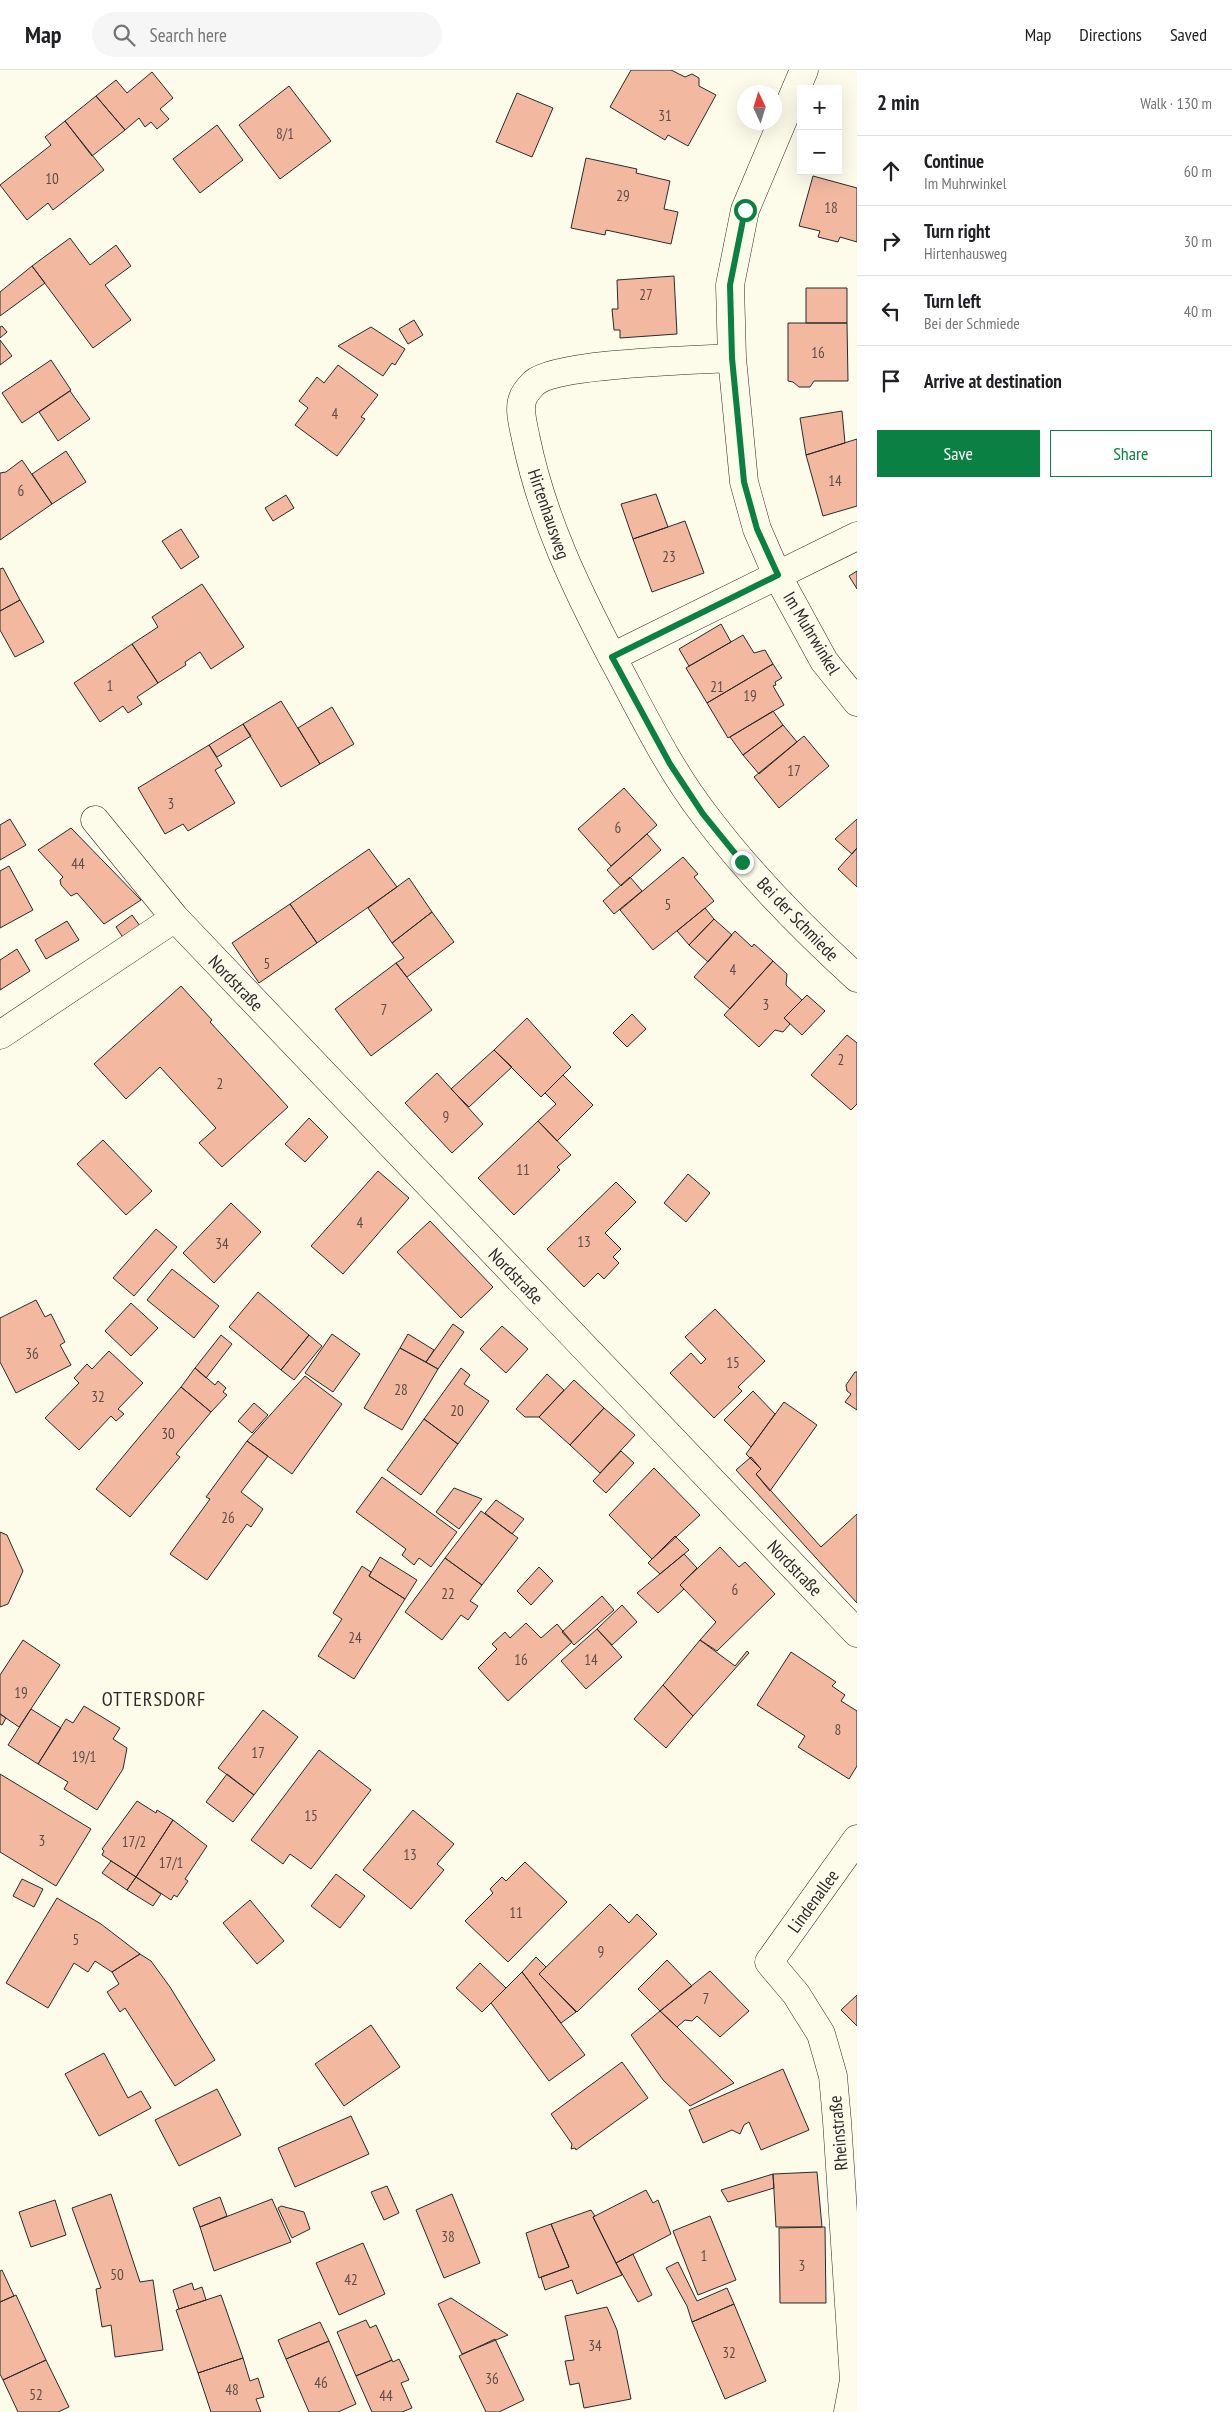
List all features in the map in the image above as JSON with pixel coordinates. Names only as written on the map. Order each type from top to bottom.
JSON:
[{"type":"street","name":"Im Muhrwinkel","points":[[804,70],[745,210],[730,285],[732,358],[744,482],[757,529],[778,575],[824,661],[857,702]]},
{"type":"street","name":"Hirtenhausweg","points":[[612,657],[579,592],[543,505],[524,428],[522,399],[535,382],[556,373],[586,368],[732,358]]},
{"type":"street","points":[[612,657],[857,536]]},
{"type":"street","name":"Bei der Schmiede","points":[[612,657],[670,764],[703,814],[742,862],[806,930],[857,978]]},
{"type":"street","name":"Nordstraße","points":[[95,820],[174,918],[857,1633]]},
{"type":"street","points":[[0,1035],[174,918]]},
{"type":"street","name":"Lindenallee","points":[[769,1962],[857,1839]]},
{"type":"street","name":"Rheinstraße","points":[[769,1962],[796,1994],[821,2034],[833,2076],[838,2121],[854,2380],[848,2412]]},
{"type":"building","points":[[631,70],[671,70],[685,77],[692,74],[699,78],[699,86],[716,95],[688,146],[668,135],[665,140],[610,107]]},
{"type":"building","points":[[152,72],[173,98],[160,109],[169,119],[157,129],[151,122],[145,127],[139,118],[125,130],[96,96],[116,80],[127,93]]},
{"type":"building","points":[[289,86],[331,141],[280,179],[239,125]]},
{"type":"building","points":[[517,93],[553,108],[532,157],[496,142]]},
{"type":"building","points":[[96,96],[125,130],[92,156],[65,121]]},
{"type":"building","points":[[65,121],[104,170],[53,210],[48,203],[27,220],[0,185],[51,145],[45,137]]},
{"type":"building","points":[[217,125],[243,160],[200,193],[173,159]]},
{"type":"building","points":[[586,158],[637,169],[636,173],[670,181],[664,209],[678,212],[671,244],[606,230],[605,235],[571,228]]},
{"type":"building","points":[[813,176],[857,188],[857,242],[840,237],[838,242],[818,237],[820,231],[799,226]]},
{"type":"building","points":[[70,238],[90,265],[116,245],[131,266],[105,285],[131,320],[93,348],[32,266]]},
{"type":"building","points":[[32,266],[45,283],[0,316],[0,292]]},
{"type":"building","points":[[674,276],[677,334],[620,338],[620,330],[614,330],[612,309],[618,309],[617,280]]},
{"type":"building","points":[[806,288],[847,288],[847,323],[806,323]]},
{"type":"building","points":[[414,320],[423,335],[408,344],[399,329]]},
{"type":"building","points":[[788,323],[847,323],[848,381],[814,381],[810,387],[799,387],[793,382],[788,381]]},
{"type":"building","points":[[2,326],[7,332],[0,338],[0,327]]},
{"type":"building","points":[[371,327],[405,349],[395,365],[392,363],[383,376],[338,346]]},
{"type":"building","points":[[0,340],[12,356],[0,365]]},
{"type":"building","points":[[51,360],[71,390],[22,423],[2,393]]},
{"type":"building","points":[[338,365],[378,395],[361,417],[365,419],[337,456],[295,425],[308,408],[299,401],[317,377],[324,383]]},
{"type":"building","points":[[70,391],[90,419],[58,441],[39,412]]},
{"type":"building","points":[[842,411],[845,443],[806,455],[800,418]]},
{"type":"building","points":[[857,439],[857,506],[823,516],[806,455]]},
{"type":"building","points":[[66,451],[86,482],[52,504],[32,474]]},
{"type":"building","points":[[22,460],[52,504],[0,540],[0,473],[6,472]]},
{"type":"building","points":[[656,494],[668,527],[633,539],[621,504]]},
{"type":"building","points":[[286,495],[294,508],[273,521],[265,508]]},
{"type":"building","points":[[685,521],[704,573],[652,592],[633,539]]},
{"type":"building","points":[[181,529],[199,557],[181,569],[162,541]]},
{"type":"building","points":[[3,568],[20,600],[0,611],[0,569]]},
{"type":"building","points":[[857,571],[857,589],[849,576]]},
{"type":"building","points":[[202,584],[244,647],[211,669],[200,652],[185,662],[186,665],[158,683],[132,644],[158,627],[152,617]]},
{"type":"building","points":[[20,600],[44,642],[15,657],[0,630],[0,611]]},
{"type":"building","points":[[721,624],[731,642],[689,666],[679,649]]},
{"type":"building","points":[[743,635],[754,653],[765,650],[773,664],[707,703],[686,668]]},
{"type":"building","points":[[132,644],[158,683],[137,697],[142,704],[128,713],[123,706],[100,722],[74,683]]},
{"type":"building","points":[[773,664],[782,678],[775,682],[776,685],[773,686],[784,705],[728,738],[707,703]]},
{"type":"building","points":[[281,701],[320,764],[281,787],[243,724]]},
{"type":"building","points":[[332,707],[354,744],[320,764],[298,728]]},
{"type":"building","points":[[773,711],[783,725],[743,755],[730,737]]},
{"type":"building","points":[[243,724],[251,736],[217,757],[209,745]]},
{"type":"building","points":[[783,725],[797,742],[759,774],[743,755]]},
{"type":"building","points":[[804,736],[829,766],[779,808],[754,777]]},
{"type":"building","points":[[209,745],[222,766],[215,770],[235,803],[188,831],[183,824],[165,834],[138,788]]},
{"type":"building","points":[[624,788],[657,825],[611,866],[578,829]]},
{"type":"building","points":[[10,819],[26,845],[0,860],[0,825]]},
{"type":"building","points":[[857,819],[857,848],[852,854],[835,839]]},
{"type":"building","points":[[71,828],[141,900],[104,924],[77,893],[71,896],[61,885],[60,880],[63,877],[38,850]]},
{"type":"building","points":[[647,834],[661,850],[621,886],[607,870]]},
{"type":"building","points":[[857,848],[857,887],[838,869]]},
{"type":"building","points":[[369,849],[397,887],[317,943],[290,904]]},
{"type":"building","points":[[683,857],[698,874],[694,877],[714,901],[653,950],[620,910]]},
{"type":"building","points":[[9,866],[33,910],[0,928],[0,871]]},
{"type":"building","points":[[630,877],[642,891],[614,914],[603,901]]},
{"type":"building","points":[[409,878],[432,912],[392,943],[368,908]]},
{"type":"building","points":[[290,904],[317,943],[259,983],[232,943]]},
{"type":"building","points":[[705,908],[714,919],[689,945],[677,931]]},
{"type":"building","points":[[432,912],[454,942],[407,977],[396,963],[404,958],[392,943]]},
{"type":"building","points":[[132,915],[143,930],[126,942],[116,927]]},
{"type":"building","points":[[714,919],[732,935],[708,962],[689,945]]},
{"type":"building","points":[[67,921],[79,940],[46,959],[35,940]]},
{"type":"building","points":[[735,931],[752,947],[754,944],[773,961],[730,1009],[694,977]]},
{"type":"building","points":[[17,949],[30,971],[0,990],[0,960]]},
{"type":"building","points":[[773,961],[787,974],[786,985],[802,1000],[784,1018],[790,1024],[783,1032],[775,1030],[759,1047],[724,1015]]},
{"type":"building","points":[[396,963],[432,1010],[371,1056],[335,1009]]},
{"type":"building","points":[[181,986],[212,1020],[210,1022],[288,1107],[222,1167],[199,1143],[216,1128],[160,1067],[126,1099],[94,1064]]},
{"type":"building","points":[[807,995],[825,1011],[802,1035],[784,1018]]},
{"type":"building","points":[[632,1014],[646,1029],[627,1047],[613,1033]]},
{"type":"building","points":[[527,1018],[571,1067],[541,1097],[494,1050]]},
{"type":"building","points":[[847,1035],[857,1043],[857,1104],[851,1110],[811,1075]]},
{"type":"building","points":[[494,1050],[512,1067],[469,1107],[451,1089]]},
{"type":"building","points":[[437,1073],[483,1124],[452,1153],[405,1103]]},
{"type":"building","points":[[563,1075],[593,1105],[557,1141],[538,1121],[556,1104],[545,1093]]},
{"type":"building","points":[[309,1118],[328,1137],[305,1162],[285,1144]]},
{"type":"building","points":[[538,1121],[571,1155],[557,1167],[560,1170],[514,1215],[478,1178]]},
{"type":"building","points":[[103,1140],[152,1191],[126,1215],[77,1164]]},
{"type":"building","points":[[378,1171],[409,1198],[343,1274],[311,1246]]},
{"type":"building","points":[[688,1174],[710,1193],[686,1222],[664,1203]]},
{"type":"building","points":[[616,1182],[636,1202],[605,1233],[621,1249],[613,1257],[619,1263],[604,1279],[598,1273],[584,1287],[547,1249]]},
{"type":"building","points":[[231,1203],[261,1232],[214,1283],[183,1253]]},
{"type":"building","points":[[430,1221],[493,1287],[461,1318],[397,1252]]},
{"type":"building","points":[[156,1229],[177,1247],[134,1296],[113,1278]]},
{"type":"building","points":[[172,1269],[219,1306],[194,1338],[147,1300]]},
{"type":"building","points":[[258,1292],[309,1335],[281,1370],[229,1327]]},
{"type":"building","points":[[36,1300],[45,1317],[51,1314],[65,1342],[60,1345],[71,1365],[16,1393],[0,1362],[0,1318]]},
{"type":"building","points":[[131,1303],[158,1328],[131,1356],[105,1331]]},
{"type":"building","points":[[715,1309],[765,1361],[738,1387],[742,1391],[714,1418],[670,1373],[691,1353],[701,1364],[706,1359],[685,1337]]},
{"type":"building","points":[[453,1324],[464,1332],[438,1369],[426,1362]]},
{"type":"building","points":[[502,1326],[528,1349],[506,1373],[480,1349]]},
{"type":"building","points":[[332,1334],[360,1354],[333,1392],[305,1373]]},
{"type":"building","points":[[408,1334],[434,1350],[426,1362],[400,1348]]},
{"type":"building","points":[[221,1335],[232,1344],[206,1378],[195,1368]]},
{"type":"building","points":[[309,1335],[322,1346],[294,1380],[281,1370]]},
{"type":"building","points":[[400,1348],[438,1369],[402,1430],[364,1408]]},
{"type":"building","points":[[109,1351],[143,1383],[118,1409],[124,1414],[116,1421],[111,1416],[79,1450],[45,1418],[79,1383],[74,1378],[87,1364],[92,1369]]},
{"type":"building","points":[[195,1368],[215,1385],[218,1381],[226,1388],[223,1392],[227,1395],[211,1412],[181,1387]]},
{"type":"building","points":[[461,1368],[470,1375],[464,1384],[489,1401],[458,1444],[424,1419]]},
{"type":"building","points":[[855,1372],[857,1372],[857,1410],[845,1402],[851,1394],[847,1391],[846,1385]]},
{"type":"building","points":[[547,1374],[564,1390],[539,1417],[525,1417],[516,1409]]},
{"type":"building","points":[[305,1376],[342,1404],[292,1474],[247,1441]]},
{"type":"building","points":[[574,1380],[604,1408],[570,1445],[539,1417]]},
{"type":"building","points":[[181,1387],[211,1412],[176,1454],[180,1457],[130,1517],[96,1489]]},
{"type":"building","points":[[753,1391],[775,1414],[751,1447],[724,1420]]},
{"type":"building","points":[[784,1402],[817,1425],[770,1491],[756,1474],[761,1469],[746,1454]]},
{"type":"building","points":[[254,1403],[268,1415],[252,1433],[238,1421]]},
{"type":"building","points":[[604,1408],[635,1435],[600,1473],[570,1445]]},
{"type":"building","points":[[424,1419],[458,1444],[421,1495],[387,1470]]},
{"type":"building","points":[[247,1441],[268,1456],[241,1492],[263,1509],[251,1527],[247,1524],[207,1580],[170,1554],[210,1499],[206,1497]]},
{"type":"building","points":[[621,1451],[634,1463],[606,1493],[593,1481]]},
{"type":"building","points":[[751,1457],[761,1469],[756,1474],[821,1547],[857,1514],[857,1603],[736,1470]]},
{"type":"building","points":[[654,1468],[700,1515],[652,1559],[609,1515]]},
{"type":"building","points":[[382,1477],[457,1532],[431,1567],[419,1558],[414,1565],[402,1555],[406,1549],[356,1512]]},
{"type":"building","points":[[454,1488],[482,1499],[459,1529],[436,1512]]},
{"type":"building","points":[[496,1500],[524,1519],[512,1534],[485,1513]]},
{"type":"building","points":[[481,1511],[518,1538],[482,1585],[445,1558]]},
{"type":"building","points":[[0,1532],[7,1535],[23,1571],[8,1604],[0,1607]]},
{"type":"building","points":[[675,1536],[689,1550],[660,1574],[648,1563]]},
{"type":"building","points":[[720,1547],[739,1567],[745,1562],[775,1594],[717,1651],[700,1640],[716,1622],[680,1585]]},
{"type":"building","points":[[684,1554],[697,1568],[680,1585],[684,1589],[658,1613],[637,1593]]},
{"type":"building","points":[[380,1557],[417,1580],[405,1599],[369,1576]]},
{"type":"building","points":[[445,1558],[482,1585],[470,1601],[478,1606],[468,1620],[461,1615],[442,1640],[405,1612]]},
{"type":"building","points":[[362,1566],[371,1572],[369,1576],[405,1599],[354,1679],[318,1656],[342,1619],[333,1613]]},
{"type":"building","points":[[539,1567],[553,1581],[531,1605],[517,1591]]},
{"type":"building","points":[[602,1596],[614,1610],[574,1645],[562,1632]]},
{"type":"building","points":[[622,1605],[637,1622],[612,1645],[597,1629]]},
{"type":"building","points":[[526,1623],[541,1638],[557,1624],[572,1642],[508,1701],[478,1668],[497,1649],[492,1644],[505,1632],[510,1638]]},
{"type":"building","points":[[597,1629],[622,1657],[586,1689],[561,1661]]},
{"type":"building","points":[[23,1640],[60,1665],[19,1727],[0,1714],[0,1675]]},
{"type":"building","points":[[700,1640],[735,1666],[747,1651],[749,1653],[693,1716],[663,1685]]},
{"type":"building","points":[[791,1652],[836,1682],[832,1686],[845,1695],[841,1701],[857,1711],[857,1766],[849,1779],[798,1747],[805,1736],[757,1705]]},
{"type":"building","points":[[663,1685],[693,1716],[666,1748],[634,1719]]},
{"type":"building","points":[[84,1706],[120,1728],[113,1739],[127,1748],[123,1769],[97,1810],[64,1789],[68,1782],[38,1764],[66,1719],[73,1723]]},
{"type":"building","points":[[31,1709],[61,1728],[38,1764],[8,1745]]},
{"type":"building","points":[[263,1710],[298,1737],[254,1795],[218,1768]]},
{"type":"building","points":[[0,1714],[6,1718],[2,1725],[0,1724]]},
{"type":"building","points":[[319,1750],[371,1790],[311,1869],[290,1854],[283,1864],[251,1840]]},
{"type":"building","points":[[0,1774],[91,1829],[56,1886],[0,1852]]},
{"type":"building","points":[[227,1774],[254,1795],[233,1822],[206,1802]]},
{"type":"building","points":[[137,1801],[156,1813],[157,1810],[173,1820],[136,1877],[102,1855],[104,1851],[102,1849]]},
{"type":"building","points":[[413,1810],[454,1844],[437,1864],[444,1870],[411,1909],[363,1870]]},
{"type":"building","points":[[173,1820],[207,1846],[185,1879],[188,1881],[177,1897],[174,1895],[171,1900],[136,1877]]},
{"type":"building","points":[[111,1861],[136,1877],[127,1890],[102,1873]]},
{"type":"building","points":[[525,1862],[567,1902],[508,1962],[465,1921],[493,1893],[490,1889],[502,1877],[506,1881]]},
{"type":"building","points":[[336,1874],[365,1896],[340,1928],[311,1906]]},
{"type":"building","points":[[136,1877],[161,1894],[153,1906],[127,1890]]},
{"type":"building","points":[[22,1879],[43,1889],[34,1907],[13,1896]]},
{"type":"building","points":[[57,1898],[101,1924],[140,1954],[112,1972],[95,1961],[88,1972],[74,1963],[48,2008],[6,1983]]},
{"type":"building","points":[[250,1900],[284,1941],[257,1964],[223,1923]]},
{"type":"building","points":[[610,1904],[629,1923],[637,1914],[657,1934],[577,2012],[539,1974]]},
{"type":"building","points":[[140,1954],[151,1961],[170,1987],[215,2060],[175,2086],[125,2008],[120,2012],[107,1992],[119,1984],[112,1972]]},
{"type":"building","points":[[536,1957],[546,1967],[539,1974],[576,2012],[561,2023],[522,1972]]},
{"type":"building","points":[[667,1960],[692,1986],[660,2011],[638,1989]]},
{"type":"building","points":[[480,1963],[506,1988],[482,2012],[456,1988]]},
{"type":"building","points":[[710,1971],[749,2011],[720,2037],[697,2016],[692,2021],[685,2020],[677,2027],[660,2011]]},
{"type":"building","points":[[522,1972],[585,2055],[549,2081],[491,2003]]},
{"type":"building","points":[[857,1995],[857,2026],[841,2010]]},
{"type":"building","points":[[660,2011],[734,2083],[690,2106],[663,2080],[631,2035]]},
{"type":"building","points":[[371,2025],[400,2067],[344,2106],[315,2064]]},
{"type":"building","points":[[104,2053],[128,2098],[141,2091],[151,2108],[99,2136],[65,2074]]},
{"type":"building","points":[[622,2062],[648,2098],[576,2150],[575,2148],[571,2149],[572,2144],[551,2114]]},
{"type":"building","points":[[783,2069],[809,2130],[761,2150],[749,2122],[744,2125],[740,2134],[732,2130],[703,2143],[689,2110]]},
{"type":"building","points":[[217,2089],[241,2135],[179,2166],[155,2120]]},
{"type":"building","points":[[351,2116],[369,2154],[295,2187],[278,2148]]},
{"type":"building","points":[[817,2172],[822,2227],[776,2227],[773,2174]]},
{"type":"building","points":[[773,2174],[774,2188],[728,2202],[721,2190]]},
{"type":"building","points":[[387,2186],[399,2213],[384,2220],[371,2192]]},
{"type":"building","points":[[646,2190],[653,2203],[658,2200],[671,2234],[616,2263],[593,2217]]},
{"type":"building","points":[[111,2194],[140,2282],[153,2280],[163,2350],[115,2357],[111,2325],[102,2327],[96,2289],[101,2288],[72,2208]]},
{"type":"building","points":[[452,2194],[480,2263],[444,2278],[416,2210]]},
{"type":"building","points":[[220,2197],[227,2216],[200,2227],[193,2208]]},
{"type":"building","points":[[272,2199],[291,2242],[214,2271],[200,2227]]},
{"type":"building","points":[[55,2200],[66,2235],[31,2247],[19,2212]]},
{"type":"building","points":[[281,2206],[304,2212],[310,2229],[292,2238],[278,2208]]},
{"type":"building","points":[[591,2210],[622,2275],[577,2294],[572,2280],[545,2290],[541,2277],[569,2267],[551,2224]]},
{"type":"building","points":[[710,2216],[736,2280],[698,2295],[673,2231]]},
{"type":"building","points":[[551,2224],[569,2267],[539,2278],[526,2233]]},
{"type":"building","points":[[825,2227],[826,2303],[780,2303],[779,2228]]},
{"type":"building","points":[[363,2243],[385,2294],[339,2315],[316,2263]]},
{"type":"building","points":[[633,2254],[652,2295],[638,2302],[616,2263]]},
{"type":"building","points":[[678,2262],[697,2301],[727,2288],[734,2304],[692,2322],[687,2306],[666,2268]]},
{"type":"building","points":[[2,2270],[14,2296],[0,2302],[0,2271]]},
{"type":"building","points":[[192,2283],[194,2290],[202,2287],[206,2300],[179,2309],[173,2290]]},
{"type":"building","points":[[16,2295],[46,2360],[3,2380],[0,2374],[0,2302]]},
{"type":"building","points":[[221,2295],[243,2358],[198,2373],[176,2310]]},
{"type":"building","points":[[451,2298],[508,2335],[462,2354],[438,2304]]},
{"type":"building","points":[[734,2304],[766,2381],[725,2399],[692,2322]]},
{"type":"building","points":[[607,2307],[617,2330],[631,2399],[584,2408],[579,2383],[570,2385],[565,2361],[574,2360],[565,2316]]},
{"type":"building","points":[[366,2320],[370,2328],[376,2325],[392,2360],[356,2376],[337,2332]]},
{"type":"building","points":[[320,2322],[329,2341],[286,2359],[278,2340]]},
{"type":"building","points":[[495,2339],[524,2400],[499,2412],[486,2412],[459,2356]]},
{"type":"building","points":[[329,2341],[356,2404],[338,2412],[309,2412],[286,2359]]},
{"type":"building","points":[[243,2358],[250,2381],[258,2378],[264,2397],[256,2399],[261,2412],[211,2412],[198,2373]]},
{"type":"building","points":[[399,2359],[409,2380],[401,2383],[412,2408],[402,2412],[372,2412],[356,2376],[392,2360],[393,2362]]},
{"type":"building","points":[[46,2360],[69,2407],[58,2412],[18,2412],[3,2380]]},
{"type":"district","name":"OTTERSDORF","points":[[154,1699]]},
{"type":"route","points":[[742,862],[703,814],[670,764],[612,657],[778,575],[757,529],[744,482],[732,358],[730,285],[745,210]]}]
